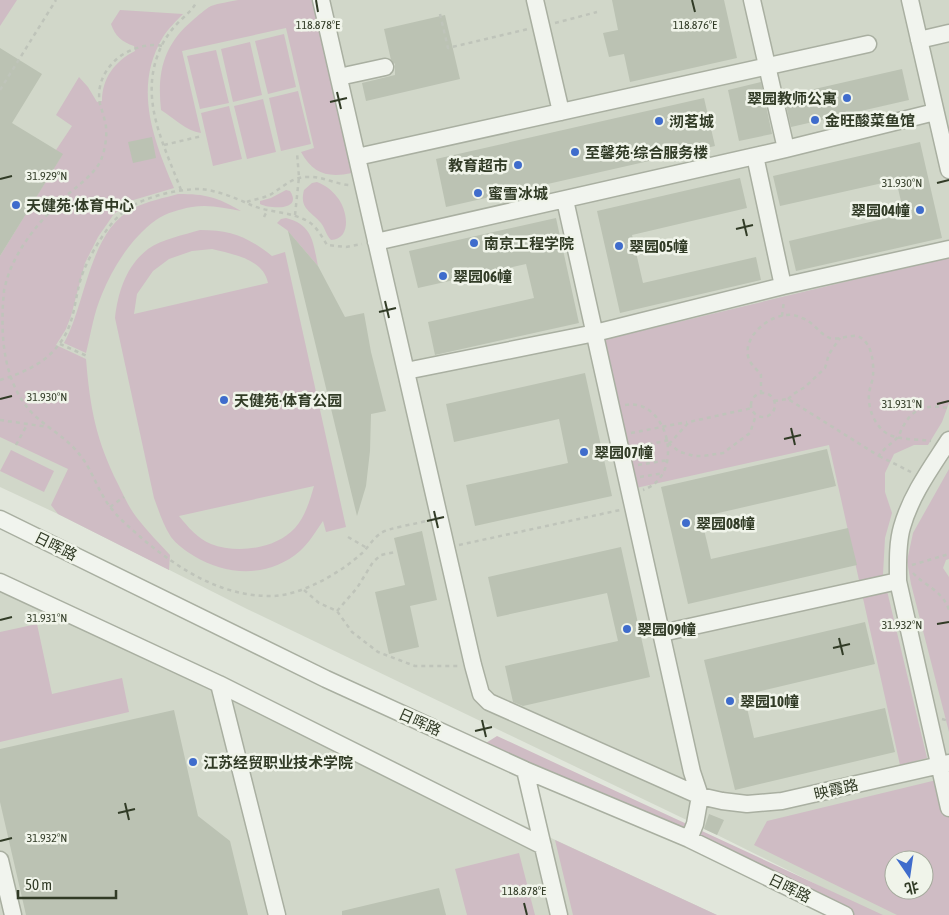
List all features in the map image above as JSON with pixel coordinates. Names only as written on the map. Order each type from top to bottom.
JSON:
[{"type":"street","name":"映霞路","points":[[321,0],[481,694],[489,702],[700,796],[722,801],[747,804],[782,801],[944,764]]},
{"type":"street","points":[[535,0],[561,112]]},
{"type":"street","points":[[752,0],[786,149]]},
{"type":"street","points":[[910,0],[949,170]]},
{"type":"street","points":[[919,40],[949,33]]},
{"type":"street","points":[[357,157],[868,44]]},
{"type":"street","points":[[339,78],[385,67]]},
{"type":"street","points":[[376,242],[786,149],[936,112]]},
{"type":"street","points":[[755,156],[783,286]]},
{"type":"street","points":[[565,200],[692,772],[700,796],[695,824],[689,840]]},
{"type":"street","points":[[406,371],[595,333],[783,286],[949,249]]},
{"type":"street","points":[[948,441],[911,501],[901,529],[902,564],[898,581],[944,764],[949,808]]},
{"type":"street","name":"日晖路","points":[[0,518],[326,679],[525,770],[689,840],[845,915]]},
{"type":"street","points":[[662,633],[898,581]]},
{"type":"street","points":[[0,582],[219,684],[543,846]]},
{"type":"street","points":[[219,684],[277,915]]},
{"type":"street","points":[[525,770],[559,915]]},
{"type":"street","points":[[0,860],[13,915]]},
{"type":"path","points":[[0,90],[56,0]]},
{"type":"path","points":[[181,191],[155,119],[151,90],[156,61],[162,46],[169,34],[182,18],[192,10],[196,3]]},
{"type":"path","points":[[440,14],[448,48],[598,12]]},
{"type":"path","points":[[162,46],[144,46],[128,51],[116,59],[107,69],[101,80],[99,92],[106,127],[100,160],[92,173],[44,218],[19,252],[9,271],[0,313],[2,347],[10,377],[18,394],[26,406],[73,446],[110,507],[124,524],[188,573],[228,590],[274,596],[303,589],[336,572],[360,555],[381,532],[439,518]]},
{"type":"path","points":[[164,145],[202,136]]},
{"type":"path","points":[[295,215],[300,178],[297,153]]},
{"type":"path","points":[[246,202],[271,194],[288,182],[300,178],[319,177],[333,183],[363,186]]},
{"type":"path","points":[[0,380],[30,368],[45,359],[60,344],[72,320],[81,278],[98,242],[119,214],[146,200],[181,191],[201,189],[246,202],[267,211],[295,215],[310,222],[328,245],[346,247],[376,242]]},
{"type":"path","points":[[264,217],[267,211]]},
{"type":"path","points":[[762,394],[761,375],[748,356],[748,350],[758,328],[774,318],[788,314],[810,321],[828,337],[857,336],[866,341],[872,356],[873,369],[869,393],[870,408],[880,428],[891,436],[898,438],[948,441]]},
{"type":"path","points":[[774,401],[788,399],[805,387],[825,368],[830,354],[840,338]]},
{"type":"path","points":[[60,344],[87,356]]},
{"type":"path","points":[[762,394],[769,395],[774,401],[775,408],[771,415],[763,418],[756,415],[752,408],[752,401],[762,394]]},
{"type":"path","points":[[788,399],[880,456],[924,478]]},
{"type":"path","points":[[611,407],[629,404],[638,405],[648,410],[661,424],[668,442],[668,460],[664,473],[658,482],[646,489],[629,487]]},
{"type":"path","points":[[880,456],[884,448],[898,438],[904,423],[916,410],[931,407],[949,408]]},
{"type":"path","points":[[619,443],[689,422],[752,408]]},
{"type":"path","points":[[668,442],[680,452],[694,456],[723,453],[750,433],[756,415]]},
{"type":"path","points":[[0,420],[49,427]]},
{"type":"path","points":[[619,443],[673,441],[689,422]]},
{"type":"path","points":[[16,445],[27,425]]},
{"type":"path","points":[[629,487],[668,460]]},
{"type":"path","points":[[446,548],[629,487],[664,473]]},
{"type":"path","points":[[110,507],[124,498]]},
{"type":"path","points":[[348,537],[367,548]]},
{"type":"path","points":[[337,611],[357,588],[373,562],[381,555],[395,552]]},
{"type":"path","points":[[902,564],[949,554]]},
{"type":"path","points":[[902,564],[918,579],[940,594],[949,610]]},
{"type":"path","points":[[303,589],[319,603],[337,611],[352,632],[378,652],[394,660],[415,666],[454,667],[473,665]]},
{"type":"shaded area","name":"南京工程学院","points":[[0,0],[949,0],[949,915],[878,915],[695,824],[247,609],[0,487]]},
{"type":"shaded area","points":[[0,0],[17,0],[0,26]]},
{"type":"shaded area","points":[[238,0],[314,0],[352,173],[336,175],[322,173],[311,165],[301,152],[314,148],[286,28],[182,51],[201,133],[185,127],[161,110],[161,72],[164,60],[175,39],[209,7]]},
{"type":"shaded area","points":[[120,10],[183,14],[165,34],[154,56],[149,75],[148,94],[153,132],[174,188],[130,201],[114,214],[98,237],[85,263],[71,316],[66,329],[56,345],[86,359],[92,408],[104,453],[118,484],[137,518],[170,555],[169,570],[58,514],[51,505],[68,469],[0,437],[0,256],[62,155],[56,150],[72,126],[56,115],[79,77],[97,102],[102,101],[104,85],[111,71],[121,60],[135,51],[134,46],[126,43],[117,35],[111,24]]},
{"type":"shaded area","points":[[284,34],[296,87],[268,94],[255,41]]},
{"type":"shaded area","points":[[250,42],[262,95],[233,102],[221,49]]},
{"type":"shaded area","points":[[216,50],[229,103],[200,109],[187,56]]},
{"type":"shaded area","points":[[298,91],[311,144],[281,151],[269,98]]},
{"type":"shaded area","points":[[263,99],[276,152],[247,159],[234,106]]},
{"type":"shaded area","points":[[229,106],[242,159],[213,166],[201,113]]},
{"type":"shaded area","points":[[317,182],[326,186],[341,202],[346,222],[343,234],[338,238],[331,240],[321,223],[307,209],[303,201],[304,190],[312,183]]},
{"type":"shaded area","points":[[286,190],[290,191],[293,198],[289,205],[271,207],[260,204],[260,201],[271,198]]},
{"type":"shaded area","points":[[178,194],[211,197],[241,211],[198,206],[164,215],[156,220],[131,244],[112,273],[97,308],[86,353],[64,343],[78,309],[90,269],[107,233],[119,219],[134,208]]},
{"type":"shaded area","points":[[286,218],[302,225],[307,230],[313,242],[318,266],[287,230],[277,223],[281,219]]},
{"type":"shaded area","name":"天健苑·体育公园","points":[[200,230],[221,231],[239,236],[247,239],[272,256],[285,252],[346,527],[326,532],[323,521],[300,551],[288,560],[262,570],[234,570],[207,563],[181,547],[168,532],[154,498],[115,318],[124,280],[140,256],[148,249],[160,243]],"holes":[[[212,249],[254,263],[265,275],[268,283],[134,314],[137,294],[153,271],[169,259],[192,251]],[[314,486],[309,503],[299,524],[278,541],[256,548],[232,549],[206,542],[179,516]]]},
{"type":"shaded area","points":[[949,257],[949,403],[942,422],[928,445],[914,445],[894,454],[885,473],[885,492],[892,513],[885,538],[883,574],[927,758],[900,765],[829,445],[636,488],[603,340]]},
{"type":"shaded area","points":[[11,450],[54,471],[44,492],[0,471]]},
{"type":"shaded area","points":[[949,469],[949,559],[946,560],[943,568],[949,577],[949,732],[911,584],[907,561],[913,533]]},
{"type":"shaded area","name":"江苏经贸职业技术学院","points":[[0,582],[717,915],[0,915]]},
{"type":"shaded area","points":[[37,624],[52,694],[122,678],[129,712],[0,742],[0,632]]},
{"type":"shaded area","points":[[497,736],[883,915],[845,915],[478,748]]},
{"type":"shaded area","points":[[949,777],[949,915],[897,915],[754,845],[767,821]]},
{"type":"shaded area","points":[[555,840],[717,915],[573,915]]},
{"type":"shaded area","points":[[519,853],[535,915],[467,915],[455,869]]},
{"type":"building","points":[[612,0],[724,0],[737,58],[630,82],[624,54],[609,57],[603,33],[618,30]]},
{"type":"building","points":[[445,15],[460,79],[366,101],[362,83],[395,75],[395,64],[391,60],[384,29]]},
{"type":"building","name":"天健苑·体育中心","points":[[0,48],[42,74],[12,123],[63,154],[0,256]]},
{"type":"building","name":"翠园教师公寓","points":[[902,69],[909,100],[791,127],[784,96]]},
{"type":"building","points":[[761,82],[772,134],[739,141],[728,90]]},
{"type":"building","name":"至馨苑·综合服务楼","points":[[704,98],[715,146],[446,207],[436,159]]},
{"type":"building","points":[[152,137],[156,158],[133,163],[128,142]]},
{"type":"building","name":"翠园04幢","points":[[920,142],[942,238],[796,271],[789,241],[904,214],[896,180],[780,206],[773,176]]},
{"type":"building","name":"翠园05幢","points":[[740,178],[747,208],[632,235],[643,283],[756,257],[761,280],[620,313],[597,211]]},
{"type":"building","name":"翠园06幢","points":[[556,218],[579,323],[435,355],[428,322],[534,298],[526,264],[418,288],[409,251]]},
{"type":"building","points":[[288,231],[318,266],[345,317],[364,313],[371,352],[386,411],[371,414],[370,451],[366,486],[357,516]]},
{"type":"building","name":"翠园07幢","points":[[585,373],[612,496],[475,526],[466,485],[568,463],[559,419],[454,442],[446,404]]},
{"type":"building","name":"翠园08幢","points":[[827,449],[836,486],[701,517],[711,559],[848,528],[857,565],[688,604],[661,487]]},
{"type":"building","points":[[422,531],[437,600],[410,606],[419,647],[389,654],[375,592],[405,585],[394,538]]},
{"type":"building","name":"翠园09幢","points":[[621,547],[650,677],[523,706],[513,702],[505,666],[618,641],[607,593],[497,617],[488,577]]},
{"type":"building","name":"翠园10幢","points":[[865,622],[875,664],[744,695],[754,738],[885,708],[895,752],[735,790],[704,660]]},
{"type":"building","points":[[174,710],[198,816],[230,841],[248,915],[26,915],[0,802],[0,749]]},
{"type":"building","points":[[709,814],[724,820],[717,835],[704,829]]},
{"type":"building","points":[[439,888],[446,915],[342,915],[342,911]]},
{"type":"place","name":"翠园教师公寓","points":[[847,98]]},
{"type":"place","name":"金旺酸菜鱼馆","points":[[815,120]]},
{"type":"place","name":"沏茗城","points":[[659,121]]},
{"type":"place","name":"至馨苑·综合服务楼","points":[[575,152]]},
{"type":"place","name":"教育超市","points":[[518,165]]},
{"type":"place","name":"蜜雪冰城","points":[[478,193]]},
{"type":"place","name":"天健苑·体育中心","points":[[16,205]]},
{"type":"place","name":"翠园04幢","points":[[920,210]]},
{"type":"place","name":"南京工程学院","points":[[474,243]]},
{"type":"place","name":"翠园05幢","points":[[619,246]]},
{"type":"place","name":"翠园06幢","points":[[443,276]]},
{"type":"place","name":"天健苑·体育公园","points":[[224,400]]},
{"type":"place","name":"翠园07幢","points":[[584,452]]},
{"type":"place","name":"翠园08幢","points":[[686,523]]},
{"type":"place","name":"翠园09幢","points":[[627,629]]},
{"type":"place","name":"翠园10幢","points":[[730,701]]},
{"type":"place","name":"江苏经贸职业技术学院","points":[[193,762]]}]
